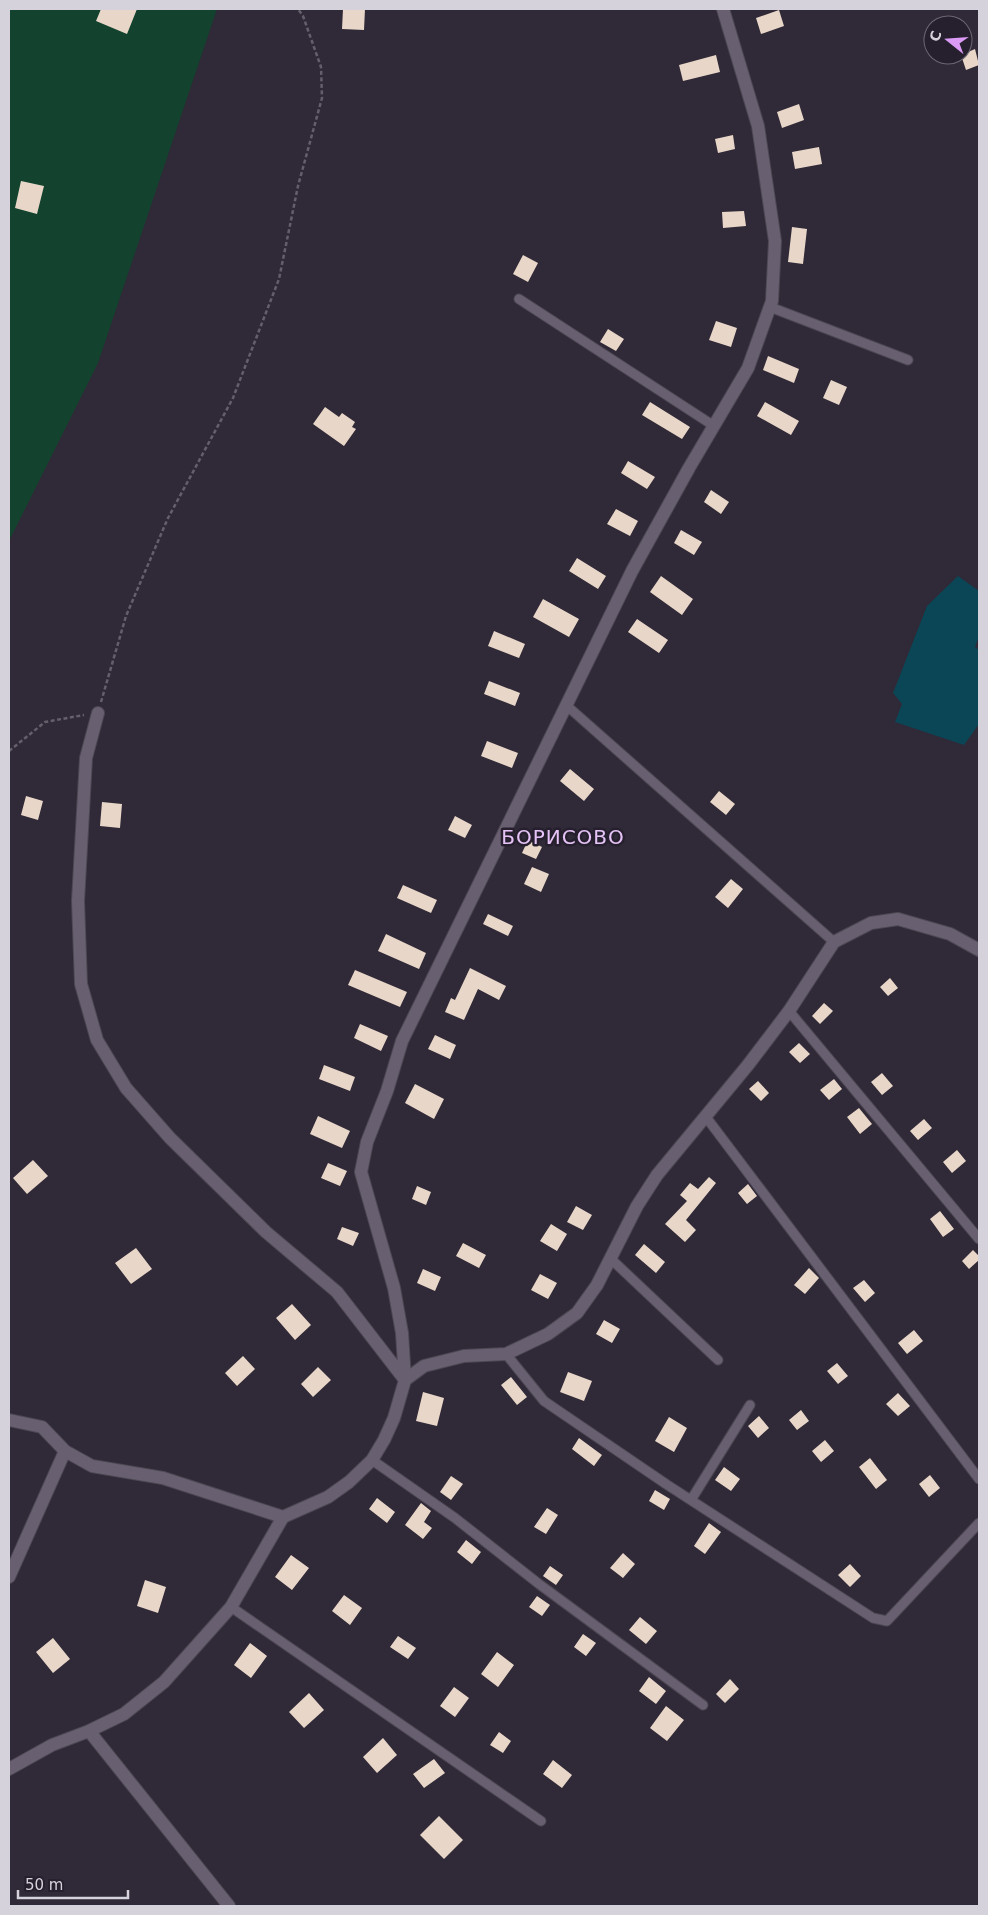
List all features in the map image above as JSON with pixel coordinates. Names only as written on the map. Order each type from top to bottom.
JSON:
[{"type":"street","points":[[9,1769],[52,1745],[89,1731],[124,1714],[164,1682],[231,1607],[283,1517],[328,1497],[349,1482],[372,1460],[390,1426],[405,1380],[402,1333],[394,1288],[362,1172],[367,1142],[387,1091],[402,1041],[632,571],[748,368],[772,301],[775,241],[758,126],[723,9]]},
{"type":"street","points":[[98,712],[86,758],[78,901],[81,984],[97,1040],[126,1088],[170,1138],[266,1232],[337,1292],[405,1380]]},
{"type":"street","points":[[405,1380],[424,1366],[464,1356],[506,1354],[548,1334],[577,1313],[597,1285],[647,1190],[789,1011],[834,942],[871,923],[898,920],[950,934],[979,950]]},
{"type":"street","points":[[9,1420],[42,1427],[65,1451],[92,1466],[163,1478],[283,1517]]},
{"type":"street","points":[[9,1577],[65,1451]]},
{"type":"street","points":[[89,1731],[229,1906]]},
{"type":"lane","points":[[519,299],[714,426]]},
{"type":"lane","points":[[770,307],[908,360]]},
{"type":"lane","points":[[566,705],[834,942]]},
{"type":"lane","points":[[789,1011],[979,1239]]},
{"type":"lane","points":[[706,1117],[979,1479]]},
{"type":"lane","points":[[611,1259],[718,1360]]},
{"type":"lane","points":[[506,1354],[544,1401],[691,1500],[873,1618],[887,1621],[979,1523]]},
{"type":"lane","points":[[691,1500],[750,1405]]},
{"type":"lane","points":[[372,1460],[455,1518],[539,1584],[703,1705]]},
{"type":"lane","points":[[231,1607],[541,1821]]},
{"type":"path","points":[[9,751],[45,722],[98,712],[126,616],[168,518],[233,398],[279,279],[298,186],[322,98],[321,68],[303,16],[298,9]]},
{"type":"green space","points":[[9,9],[217,9],[98,363],[9,541]]},
{"type":"water","points":[[958,576],[979,591],[979,636],[975,647],[979,650],[979,724],[964,745],[895,722],[902,704],[893,693],[927,606]]},
{"type":"building","points":[[101,9],[137,9],[127,34],[96,21]]},
{"type":"building","points":[[343,9],[365,9],[364,30],[342,29]]},
{"type":"building","points":[[779,10],[784,26],[761,34],[756,18]]},
{"type":"building","points":[[975,49],[979,65],[966,70],[964,65],[973,65],[973,50]]},
{"type":"building","points":[[716,55],[720,72],[683,81],[679,65]]},
{"type":"building","points":[[799,104],[804,120],[782,128],[777,112]]},
{"type":"building","points":[[733,135],[735,149],[718,153],[715,139]]},
{"type":"building","points":[[819,147],[822,164],[795,169],[792,152]]},
{"type":"building","points":[[21,181],[44,186],[37,214],[15,208]]},
{"type":"building","points":[[744,211],[746,226],[723,228],[722,212]]},
{"type":"building","points":[[792,227],[807,229],[803,264],[788,262]]},
{"type":"building","points":[[523,255],[538,263],[528,282],[513,274]]},
{"type":"building","points":[[716,321],[737,328],[731,347],[709,340]]},
{"type":"building","points":[[608,329],[624,339],[616,351],[600,342]]},
{"type":"building","points":[[768,356],[799,369],[794,383],[763,370]]},
{"type":"building","points":[[831,380],[847,387],[839,405],[823,398]]},
{"type":"building","points":[[650,402],[690,427],[682,439],[642,415]]},
{"type":"building","points":[[765,402],[799,421],[791,435],[757,416]]},
{"type":"building","points":[[325,407],[339,417],[342,413],[355,422],[352,427],[356,429],[344,446],[313,424]]},
{"type":"building","points":[[628,461],[655,477],[647,489],[621,473]]},
{"type":"building","points":[[711,490],[729,502],[721,514],[704,502]]},
{"type":"building","points":[[616,509],[638,521],[630,536],[607,524]]},
{"type":"building","points":[[681,530],[702,542],[694,555],[674,543]]},
{"type":"building","points":[[577,558],[606,576],[598,589],[569,571]]},
{"type":"building","points":[[661,576],[693,599],[682,615],[650,592]]},
{"type":"building","points":[[543,599],[579,619],[569,637],[533,617]]},
{"type":"building","points":[[637,619],[668,640],[659,653],[628,632]]},
{"type":"building","points":[[494,631],[525,644],[519,658],[488,646]]},
{"type":"building","points":[[489,681],[520,693],[515,706],[484,694]]},
{"type":"building","points":[[487,741],[518,753],[512,768],[481,756]]},
{"type":"building","points":[[570,769],[594,789],[584,801],[560,781]]},
{"type":"building","points":[[719,791],[735,804],[726,815],[710,802]]},
{"type":"building","points":[[26,796],[43,801],[38,820],[21,815]]},
{"type":"building","points":[[102,802],[122,804],[120,828],[100,826]]},
{"type":"building","points":[[455,816],[472,825],[465,838],[448,830]]},
{"type":"building","points":[[528,840],[542,847],[536,859],[522,853]]},
{"type":"building","points":[[532,867],[549,874],[541,892],[524,884]]},
{"type":"building","points":[[731,879],[743,889],[728,908],[715,897]]},
{"type":"building","points":[[403,885],[437,900],[431,913],[397,898]]},
{"type":"building","points":[[488,914],[513,926],[508,936],[483,924]]},
{"type":"building","points":[[386,934],[426,953],[419,969],[378,951]]},
{"type":"building","points":[[470,968],[506,986],[499,1000],[478,989],[464,1020],[445,1012],[451,998],[455,1000]]},
{"type":"building","points":[[355,970],[407,992],[400,1007],[348,985]]},
{"type":"building","points":[[890,978],[898,988],[888,996],[880,987]]},
{"type":"building","points":[[824,1003],[833,1011],[820,1024],[812,1016]]},
{"type":"building","points":[[360,1024],[388,1036],[381,1051],[354,1038]]},
{"type":"building","points":[[435,1035],[456,1045],[450,1059],[428,1049]]},
{"type":"building","points":[[799,1043],[810,1054],[800,1063],[789,1052]]},
{"type":"building","points":[[324,1065],[355,1077],[350,1091],[319,1079]]},
{"type":"building","points":[[882,1073],[893,1086],[882,1095],[871,1082]]},
{"type":"building","points":[[834,1079],[842,1089],[829,1100],[820,1090]]},
{"type":"building","points":[[758,1081],[769,1093],[761,1101],[749,1089]]},
{"type":"building","points":[[415,1084],[444,1099],[434,1119],[405,1103]]},
{"type":"building","points":[[859,1108],[872,1124],[860,1134],[847,1117]]},
{"type":"building","points":[[318,1116],[350,1131],[342,1148],[310,1134]]},
{"type":"building","points":[[924,1119],[932,1128],[918,1140],[910,1131]]},
{"type":"building","points":[[957,1150],[966,1161],[952,1173],[943,1162]]},
{"type":"building","points":[[33,1160],[48,1176],[27,1194],[13,1178]]},
{"type":"building","points":[[328,1163],[347,1171],[340,1186],[321,1178]]},
{"type":"building","points":[[709,1177],[716,1183],[686,1220],[696,1230],[685,1242],[665,1224],[687,1201],[680,1195],[690,1183],[698,1189]]},
{"type":"building","points":[[748,1184],[757,1196],[747,1204],[738,1193]]},
{"type":"building","points":[[417,1186],[431,1192],[426,1205],[412,1199]]},
{"type":"building","points":[[576,1206],[592,1215],[583,1230],[567,1222]]},
{"type":"building","points":[[940,1211],[954,1229],[943,1237],[930,1219]]},
{"type":"building","points":[[551,1224],[567,1234],[557,1251],[540,1241]]},
{"type":"building","points":[[342,1227],[359,1233],[353,1246],[337,1239]]},
{"type":"building","points":[[463,1243],[486,1255],[479,1268],[456,1256]]},
{"type":"building","points":[[644,1244],[665,1262],[656,1273],[635,1255]]},
{"type":"building","points":[[136,1248],[152,1269],[131,1284],[115,1263]]},
{"type":"building","points":[[973,1250],[979,1256],[979,1260],[969,1269],[962,1261]]},
{"type":"building","points":[[809,1268],[819,1278],[805,1294],[794,1285]]},
{"type":"building","points":[[423,1269],[441,1277],[435,1291],[417,1283]]},
{"type":"building","points":[[540,1274],[557,1283],[548,1299],[531,1290]]},
{"type":"building","points":[[864,1280],[875,1293],[865,1302],[853,1288]]},
{"type":"building","points":[[292,1304],[311,1325],[295,1340],[276,1318]]},
{"type":"building","points":[[604,1320],[620,1329],[612,1343],[596,1334]]},
{"type":"building","points":[[914,1330],[923,1341],[907,1354],[898,1343]]},
{"type":"building","points":[[243,1356],[255,1369],[237,1386],[225,1373]]},
{"type":"building","points":[[837,1363],[848,1376],[838,1384],[827,1371]]},
{"type":"building","points":[[318,1367],[331,1380],[313,1397],[301,1384]]},
{"type":"building","points":[[568,1372],[592,1381],[584,1401],[560,1392]]},
{"type":"building","points":[[511,1377],[527,1397],[517,1405],[501,1385]]},
{"type":"building","points":[[423,1392],[444,1398],[437,1426],[416,1421]]},
{"type":"building","points":[[898,1393],[910,1406],[898,1416],[886,1404]]},
{"type":"building","points":[[801,1410],[809,1421],[797,1430],[789,1420]]},
{"type":"building","points":[[759,1416],[769,1428],[758,1438],[748,1426]]},
{"type":"building","points":[[669,1417],[687,1428],[674,1452],[655,1441]]},
{"type":"building","points":[[579,1438],[602,1455],[594,1466],[572,1449]]},
{"type":"building","points":[[825,1440],[834,1451],[821,1462],[812,1451]]},
{"type":"building","points":[[870,1458],[887,1480],[876,1489],[859,1467]]},
{"type":"building","points":[[724,1467],[740,1479],[731,1491],[715,1480]]},
{"type":"building","points":[[930,1475],[940,1488],[929,1497],[919,1484]]},
{"type":"building","points":[[451,1476],[463,1484],[451,1500],[440,1492]]},
{"type":"building","points":[[655,1490],[670,1499],[664,1510],[649,1501]]},
{"type":"building","points":[[377,1498],[395,1512],[387,1523],[369,1509]]},
{"type":"building","points":[[421,1503],[431,1511],[424,1522],[432,1528],[423,1539],[405,1525]]},
{"type":"building","points":[[547,1508],[558,1515],[546,1534],[534,1527]]},
{"type":"building","points":[[709,1523],[721,1532],[705,1554],[694,1546]]},
{"type":"building","points":[[466,1540],[481,1552],[472,1564],[457,1552]]},
{"type":"building","points":[[623,1553],[635,1564],[623,1578],[610,1568]]},
{"type":"building","points":[[291,1555],[309,1568],[292,1590],[275,1577]]},
{"type":"building","points":[[850,1564],[861,1576],[850,1587],[838,1575]]},
{"type":"building","points":[[550,1566],[563,1575],[556,1585],[543,1576]]},
{"type":"building","points":[[145,1580],[166,1587],[158,1613],[137,1606]]},
{"type":"building","points":[[344,1595],[362,1608],[350,1625],[332,1611]]},
{"type":"building","points":[[537,1596],[550,1605],[542,1616],[529,1607]]},
{"type":"building","points":[[640,1617],[657,1631],[646,1644],[629,1630]]},
{"type":"building","points":[[583,1634],[596,1643],[586,1656],[574,1647]]},
{"type":"building","points":[[398,1636],[416,1648],[408,1659],[390,1647]]},
{"type":"building","points":[[53,1638],[70,1659],[53,1673],[36,1652]]},
{"type":"building","points":[[250,1643],[267,1656],[251,1678],[234,1665]]},
{"type":"building","points":[[497,1652],[514,1665],[498,1687],[481,1674]]},
{"type":"building","points":[[649,1677],[666,1691],[656,1704],[639,1691]]},
{"type":"building","points":[[730,1679],[739,1689],[725,1703],[716,1694]]},
{"type":"building","points":[[454,1687],[469,1698],[455,1717],[440,1706]]},
{"type":"building","points":[[309,1693],[324,1710],[304,1728],[289,1712]]},
{"type":"building","points":[[666,1706],[684,1720],[667,1741],[650,1728]]},
{"type":"building","points":[[499,1732],[511,1741],[503,1753],[490,1745]]},
{"type":"building","points":[[383,1738],[397,1755],[377,1773],[363,1757]]},
{"type":"building","points":[[434,1759],[445,1773],[424,1788],[413,1774]]},
{"type":"building","points":[[553,1760],[572,1775],[562,1788],[543,1774]]},
{"type":"building","points":[[439,1816],[463,1840],[444,1859],[420,1835]]},
{"type":"district","name":"БОРИСОВО","points":[[563,837]]}]
